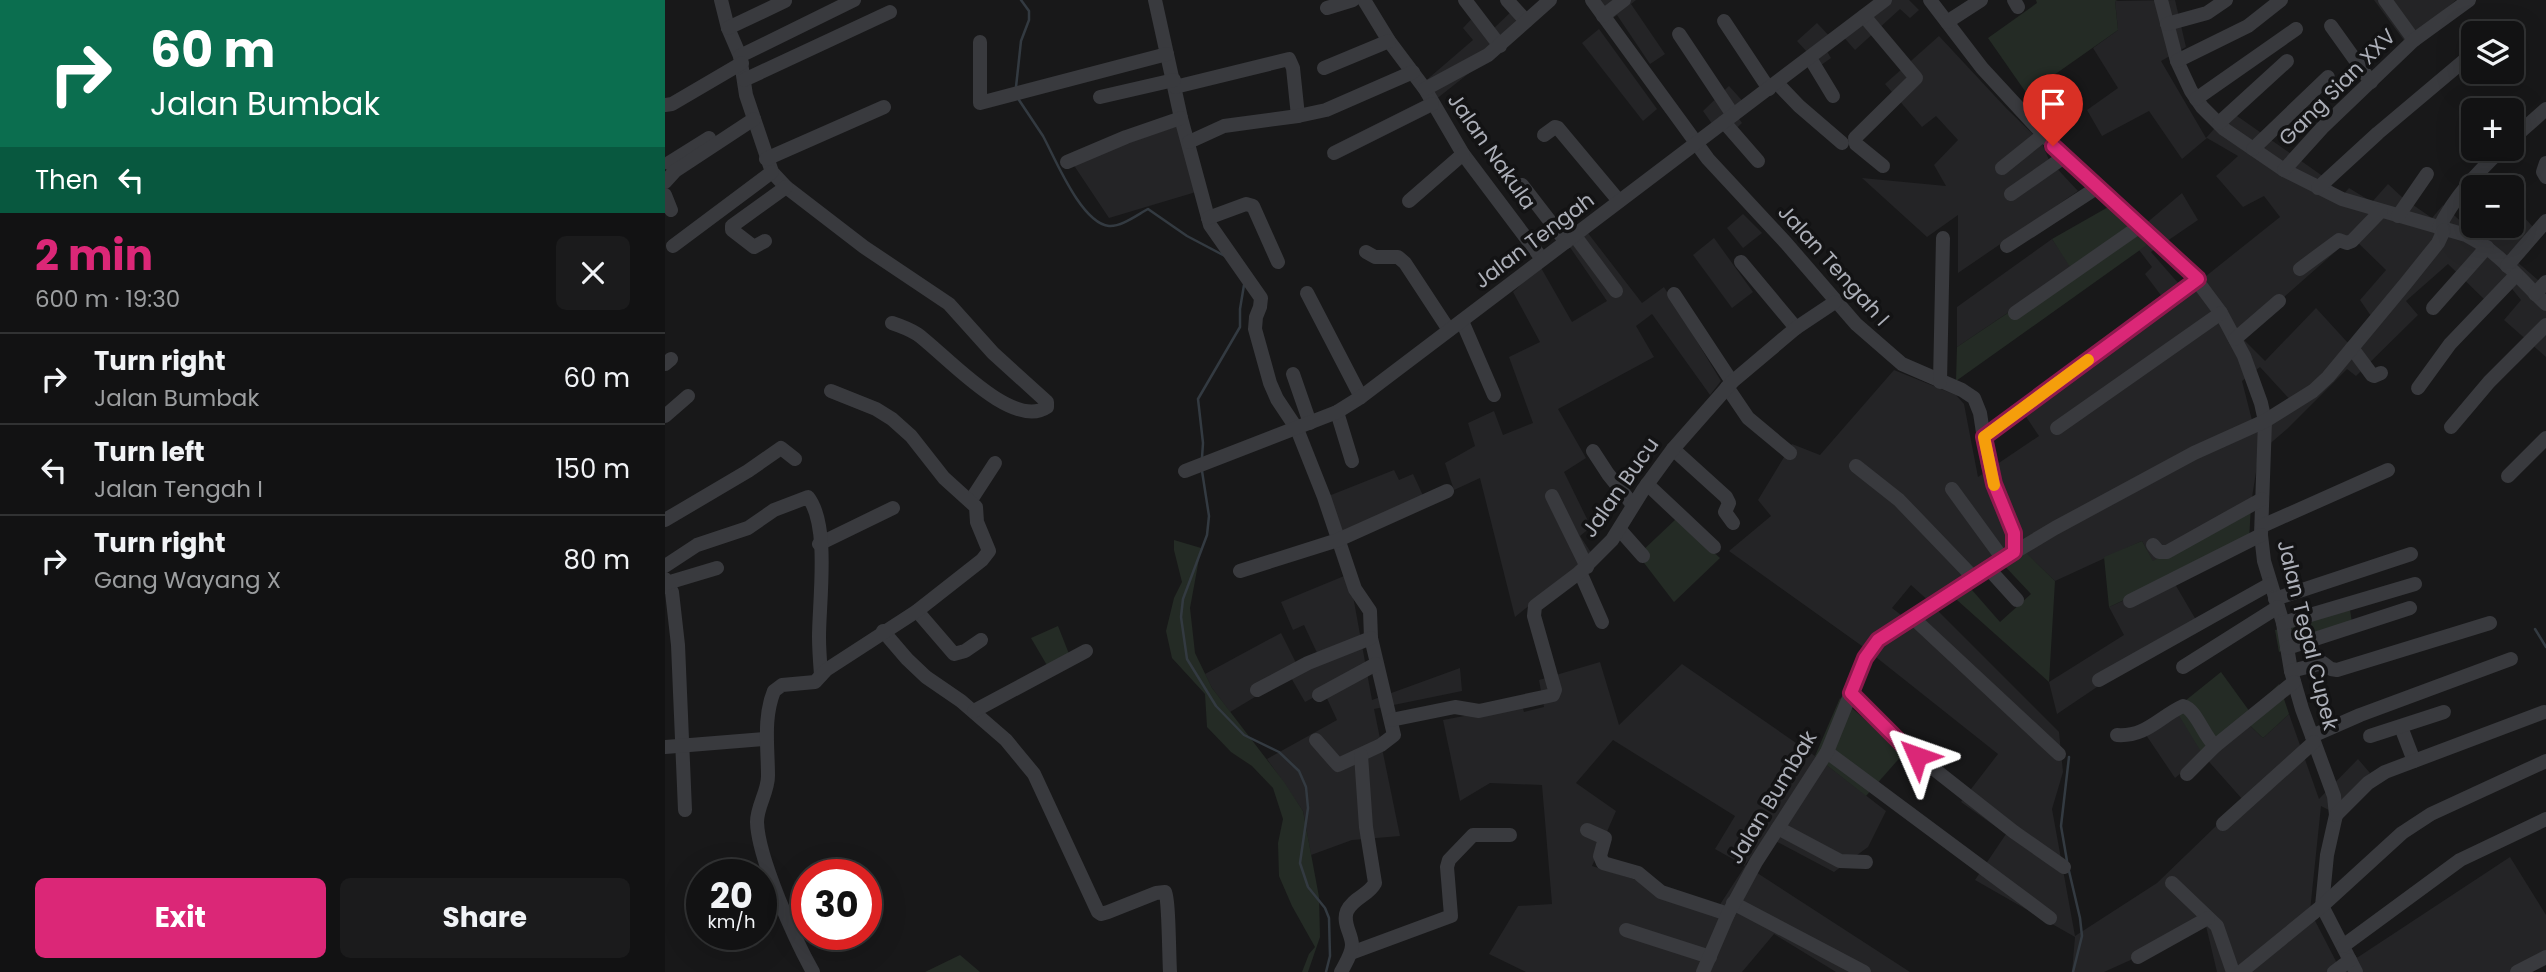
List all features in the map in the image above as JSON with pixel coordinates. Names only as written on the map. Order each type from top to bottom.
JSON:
[{"type":"street","points":[[721,0],[728,28],[741,60],[753,115],[769,165],[786,187],[864,247],[949,304],[993,354],[1047,402],[1047,407],[1028,411],[994,397],[914,332],[892,323]]},
{"type":"street","points":[[1155,0],[1181,118],[1208,218],[1220,241],[1261,298],[1261,307],[1255,317],[1255,329],[1270,383],[1277,399],[1303,426]]},
{"type":"street","points":[[1327,9],[1353,0]]},
{"type":"street","points":[[1364,0],[1388,41],[1425,89]]},
{"type":"street","points":[[1465,0],[1500,46]]},
{"type":"street","points":[[1507,0],[1526,22]]},
{"type":"street","name":"Jalan Nakula","points":[[1542,259],[1464,154],[1425,89],[1488,55],[1549,0]]},
{"type":"street","name":"Jalan Tengah I","points":[[1591,0],[1696,143],[1835,302],[1888,354],[1902,364],[1962,390],[1974,398],[1980,413],[1994,484],[2014,533],[2008,555]]},
{"type":"street","points":[[1603,16],[1624,0]]},
{"type":"street","name":"Jalan Tengah","points":[[1185,471],[1303,426],[1336,412],[1361,397],[1885,0]]},
{"type":"street","name":"Jalan Tegal Cupek","points":[[1930,0],[1982,68],[2043,135],[2060,160],[2098,187],[2198,279],[2221,313],[2247,365],[2265,421],[2262,531],[2270,584],[2283,623],[2293,676],[2334,796],[2336,815],[2327,855],[2322,906]]},
{"type":"street","points":[[1947,22],[1981,0]]},
{"type":"street","points":[[2167,24],[2207,13],[2226,0]]},
{"type":"street","points":[[2177,61],[2238,32],[2281,0]]},
{"type":"street","name":"Gang Sian XXV","points":[[2284,170],[2322,128],[2414,40],[2385,0]]},
{"type":"street","points":[[2414,40],[2469,0]]},
{"type":"street","points":[[728,28],[785,1]]},
{"type":"street","points":[[665,105],[672,104],[741,60],[844,2]]},
{"type":"street","points":[[2166,2],[2167,24],[2177,61],[2196,99],[2219,123],[2284,170],[2342,199],[2442,229],[2461,230]]},
{"type":"street","points":[[744,80],[890,12]]},
{"type":"street","points":[[1864,16],[1916,78],[1855,138],[1856,144],[1883,166]]},
{"type":"street","points":[[1724,21],[1773,86],[1842,143]]},
{"type":"street","points":[[2331,26],[2371,82]]},
{"type":"street","points":[[2196,99],[2297,29]]},
{"type":"street","points":[[1679,34],[1728,118],[1758,161]]},
{"type":"street","points":[[1324,68],[1388,41]]},
{"type":"street","points":[[980,42],[980,103],[1167,54]]},
{"type":"street","points":[[1810,58],[1833,96]]},
{"type":"street","points":[[1100,97],[1289,59],[1293,68],[1298,117]]},
{"type":"street","points":[[2219,123],[2287,61]]},
{"type":"street","points":[[2318,188],[2461,63]]},
{"type":"street","points":[[1189,142],[1224,126],[1298,117],[1326,110],[1413,72]]},
{"type":"street","points":[[2255,147],[2328,77]]},
{"type":"street","points":[[1334,153],[1432,104]]},
{"type":"street","points":[[673,246],[769,165],[884,107]]},
{"type":"street","points":[[2524,128],[2546,109]]},
{"type":"street","points":[[669,163],[753,115]]},
{"type":"street","points":[[665,182],[675,171],[753,115]]},
{"type":"street","points":[[1067,162],[1181,118]]},
{"type":"street","points":[[1544,135],[1555,127],[1558,128],[1619,201]]},
{"type":"street","points":[[2002,167],[2043,135]]},
{"type":"street","points":[[1409,201],[1464,154]]},
{"type":"street","points":[[2011,194],[2060,160]]},
{"type":"street","points":[[1952,489],[2008,555],[2183,459],[2265,421],[2313,391],[2352,348],[2429,254],[2451,206],[2490,161]]},
{"type":"street","points":[[2546,163],[2543,172],[2546,177]]},
{"type":"street","points":[[2398,216],[2427,174]]},
{"type":"street","points":[[1522,185],[1616,291]]},
{"type":"street","points":[[765,241],[754,247],[732,230],[732,226],[786,187]]},
{"type":"street","points":[[2007,246],[2098,187]]},
{"type":"street","points":[[665,195],[671,210]]},
{"type":"street","points":[[1208,218],[1246,204],[1253,206],[1278,262]]},
{"type":"street","points":[[2300,269],[2339,240],[2352,242],[2381,211]]},
{"type":"street","points":[[2418,388],[2450,344],[2512,270],[2546,221]]},
{"type":"street","points":[[2015,313],[2140,226]]},
{"type":"street","points":[[1940,382],[1943,238]]},
{"type":"street","points":[[2479,238],[2541,299],[2546,282]]},
{"type":"street","points":[[2433,308],[2487,247]]},
{"type":"street","points":[[1366,252],[1375,257],[1398,257],[1405,263],[1449,330]]},
{"type":"street","points":[[1741,261],[1796,328]]},
{"type":"street","points":[[1984,437],[2198,279]]},
{"type":"street","points":[[1307,293],[1361,397]]},
{"type":"street","points":[[1674,295],[1748,418],[1790,453]]},
{"type":"street","points":[[2235,339],[2279,301]]},
{"type":"street","name":"Jalan Bucu","points":[[1391,720],[1455,707],[1479,712],[1553,695],[1555,690],[1533,611],[1540,600],[1583,569],[1620,530],[1633,505],[1673,449],[1729,384],[1796,328],[1835,302]]},
{"type":"street","points":[[2057,428],[2221,313]]},
{"type":"street","points":[[1462,321],[1494,395]]},
{"type":"street","points":[[2451,427],[2489,382],[2546,325]]},
{"type":"street","points":[[2352,348],[2372,375],[2381,373]]},
{"type":"street","points":[[1293,374],[1303,426],[1324,497],[1355,589],[1370,611],[1370,638],[1391,720],[1392,738],[1361,755],[1337,764],[1316,740]]},
{"type":"street","points":[[813,972],[761,849],[757,822],[768,776],[765,739],[771,697],[777,687],[811,683],[883,631],[917,611],[982,560],[989,551],[977,522],[978,510],[971,500],[944,478],[911,436],[876,409],[831,391]]},
{"type":"street","points":[[665,416],[688,396]]},
{"type":"street","points":[[1336,412],[1352,461]]},
{"type":"street","points":[[2508,476],[2546,438]]},
{"type":"street","points":[[665,520],[748,471],[781,447],[795,459]]},
{"type":"street","points":[[1673,449],[1726,497],[1729,503],[1725,512],[1733,523]]},
{"type":"street","points":[[1593,451],[1633,505]]},
{"type":"street","points":[[971,500],[995,463]]},
{"type":"street","points":[[1856,466],[1899,500],[1973,577]]},
{"type":"street","points":[[2130,601],[2262,531],[2388,470]]},
{"type":"street","points":[[1647,484],[1714,547]]},
{"type":"street","points":[[1240,571],[1338,540],[1447,491]]},
{"type":"street","points":[[1552,496],[1602,622]]},
{"type":"street","points":[[665,566],[697,545],[748,528],[773,510],[805,497],[810,498],[817,515],[822,587],[819,638],[821,675]]},
{"type":"street","points":[[2153,545],[2159,552],[2167,552],[2263,499]]},
{"type":"street","points":[[819,544],[893,508]]},
{"type":"street","points":[[1620,530],[1643,556]]},
{"type":"street","points":[[2183,667],[2276,603],[2411,554]]},
{"type":"street","name":"Jalan Bumbak","points":[[1703,972],[1731,908],[1827,752],[1872,646],[1890,630],[2008,555]]},
{"type":"street","points":[[685,810],[667,587],[717,568]]},
{"type":"street","points":[[1988,568],[2017,600]]},
{"type":"street","points":[[2099,680],[2270,584]]},
{"type":"street","points":[[2283,623],[2415,584]]},
{"type":"street","points":[[2287,648],[2410,608]]},
{"type":"street","points":[[917,611],[954,654],[965,652],[981,640]]},
{"type":"street","points":[[1912,617],[2059,754]]},
{"type":"street","points":[[2187,774],[2293,676],[2323,663],[2337,670],[2490,623]]},
{"type":"street","points":[[883,631],[926,677],[974,711],[1006,740],[1034,774],[1098,912],[1108,912],[1163,891],[1167,894],[1170,972]]},
{"type":"street","points":[[1257,690],[1308,663],[1370,638]]},
{"type":"street","points":[[974,711],[1086,651]]},
{"type":"street","points":[[2223,824],[2313,739],[2360,715],[2511,659]]},
{"type":"street","points":[[1319,695],[1376,664]]},
{"type":"street","points":[[1851,693],[1901,743],[2014,832],[2064,867]]},
{"type":"street","points":[[2117,735],[2131,736],[2140,733],[2183,706],[2193,711],[2200,728],[2215,746]]},
{"type":"street","points":[[2370,736],[2444,712]]},
{"type":"street","points":[[2336,815],[2376,777],[2545,712]]},
{"type":"street","points":[[2401,727],[2414,761]]},
{"type":"street","points":[[665,747],[765,739]]},
{"type":"street","points":[[1827,752],[2050,918]]},
{"type":"street","points":[[1341,972],[1352,945],[1347,911],[1371,890],[1375,883],[1366,827],[1361,755]]},
{"type":"street","points":[[2241,972],[2421,820],[2546,761]]},
{"type":"street","points":[[2343,946],[2460,860],[2546,819]]},
{"type":"street","points":[[1778,828],[1840,861],[1866,862]]},
{"type":"street","points":[[1587,830],[1605,838],[1600,856],[1603,863],[1638,873],[1661,892],[1731,908],[1864,972]]},
{"type":"street","points":[[1351,953],[1451,916],[1447,867],[1449,860],[1473,835],[1510,835]]},
{"type":"street","points":[[2172,883],[2221,932],[2233,972]]},
{"type":"street","points":[[2322,906],[2353,966],[2334,972]]},
{"type":"street","points":[[2138,957],[2208,918]]},
{"type":"street","points":[[1626,930],[1710,957]]},
{"type":"street","points":[[2517,972],[2546,957]]},
{"type":"shaded area","points":[[1594,0],[1636,0],[1631,4],[1665,54],[1650,64],[1617,15],[1608,22]]},
{"type":"shaded area","points":[[1883,0],[1909,0],[1919,10],[1910,18],[1900,9],[1855,50],[1841,34]]},
{"type":"shaded area","points":[[2036,0],[2118,0],[2115,1],[2118,30],[2027,94],[1988,38],[2037,3]]},
{"type":"shaded area","points":[[2175,0],[2186,47],[2161,61],[2206,138],[2230,111],[2324,177],[2342,196],[2349,188],[2372,202],[2388,184],[2432,218],[2443,205],[2461,222],[2461,238],[2524,238],[2508,254],[2546,287],[2546,357],[2504,320],[2521,300],[2505,280],[2485,300],[2448,264],[2406,301],[2418,315],[2356,376],[2347,369],[2259,453],[2251,504],[2153,562],[2142,541],[2055,581],[2019,547],[1931,604],[2059,732],[2063,772],[2052,809],[2075,936],[2157,883],[2243,800],[2203,755],[2175,778],[2144,732],[2175,709],[2243,719],[2263,738],[2289,714],[2319,799],[2358,759],[2370,773],[2331,811],[2321,806],[2310,911],[2340,969],[2510,857],[2546,915],[2546,956],[2517,972],[2217,972],[2206,926],[2104,972],[2072,972],[2075,937],[1975,880],[2006,834],[1961,802],[1998,754],[1862,646],[1729,551],[1771,516],[1758,500],[1792,444],[1820,455],[1894,370],[1956,395],[1964,404],[1978,477],[2039,436],[2018,405],[2163,298],[2145,274],[2152,267],[2139,250],[2146,245],[2137,231],[2182,193],[2198,220],[2151,252],[2186,292],[2280,217],[2264,196],[2243,207],[2216,176],[2238,156],[2207,138],[2182,159],[2149,111],[2102,136],[2087,110],[2118,88],[2093,48],[2118,30],[2115,1]],"holes":[[[2352,237],[2386,270],[2360,300],[2371,316],[2348,343],[2316,308],[2265,361],[2240,336]],[[2260,367],[2293,403],[2254,428],[2242,381]],[[1911,585],[1931,603],[1905,618],[1892,608]]]},
{"type":"shaded area","points":[[2374,0],[2456,0],[2406,43]]},
{"type":"shaded area","points":[[1515,8],[1529,26],[1435,100],[1423,83],[1473,40],[1463,28],[1478,12],[1491,31]]},
{"type":"shaded area","points":[[1817,23],[1832,39],[1823,45],[1831,58],[1814,70],[1809,54],[1797,41]]},
{"type":"shaded area","points":[[1599,29],[1657,109],[1643,121],[1582,43]]},
{"type":"shaded area","points":[[1939,36],[2042,143],[2049,160],[2078,191],[1958,273],[1958,215],[1927,237],[1862,178],[1946,186],[1934,165],[1958,140],[1936,116],[1922,127],[1885,84]]},
{"type":"shaded area","points":[[1729,86],[1746,105],[1735,113],[1742,123],[1728,136],[1718,127],[1715,128],[1703,111]]},
{"type":"shaded area","points":[[1185,124],[1206,189],[1109,218],[1073,164],[1098,151]]},
{"type":"shaded area","points":[[2110,206],[2137,231],[2147,245],[1956,381],[1957,347],[2072,270],[2052,239]]},
{"type":"shaded area","points":[[1743,214],[1762,233],[1743,248],[1727,228]]},
{"type":"shaded area","points":[[2524,217],[2534,228],[2524,238]]},
{"type":"shaded area","points":[[1584,228],[1642,303],[1664,287],[1721,381],[1710,395],[1652,314],[1636,326],[1654,357],[1558,409],[1586,458],[1564,472],[1591,527],[1580,536],[1592,554],[1515,617],[1480,478],[1454,490],[1445,463],[1475,446],[1468,423],[1494,411],[1503,435],[1533,423],[1509,357],[1540,342],[1513,292],[1540,266],[1572,322],[1607,301],[1567,243]]},
{"type":"shaded area","points":[[1714,238],[1753,292],[1732,308],[1693,255]]},
{"type":"shaded area","points":[[2052,239],[2073,269],[1957,347],[1957,307]]},
{"type":"shaded area","points":[[1394,470],[1399,480],[1413,474],[1426,502],[1342,540],[1326,497]]},
{"type":"shaded area","points":[[2251,504],[2249,542],[2109,607],[2104,557],[2142,541],[2153,561]]},
{"type":"shaded area","points":[[1676,519],[1720,558],[1674,602],[1638,555]]},
{"type":"shaded area","points":[[1174,540],[1201,548],[1190,608],[1195,653],[1212,688],[1303,811],[1319,897],[1320,937],[1308,972],[1302,972],[1315,947],[1279,876],[1278,843],[1283,819],[1273,788],[1207,727],[1205,694],[1172,658],[1166,631],[1174,598],[1182,582]]},
{"type":"shaded area","points":[[2020,547],[2055,581],[2049,682],[1948,592],[1965,582],[2000,622],[2031,594],[2000,561]]},
{"type":"shaded area","points":[[1349,574],[1372,700],[1460,668],[1462,691],[1374,709],[1400,836],[1352,840],[1311,855],[1303,811],[1267,759],[1337,720],[1324,692],[1305,702],[1290,676],[1230,712],[1205,674],[1281,633],[1297,665],[1318,655],[1304,625],[1293,630],[1281,602]]},
{"type":"shaded area","points":[[2172,579],[2196,620],[2057,714],[2049,682],[2124,635],[2109,607]]},
{"type":"shaded area","points":[[2350,610],[2353,629],[2279,652],[2275,630]]},
{"type":"shaded area","points":[[1058,626],[1071,659],[1048,667],[1031,638]]},
{"type":"shaded area","points":[[1600,662],[1619,725],[1682,664],[1815,756],[1886,811],[1868,847],[1834,872],[1766,836],[1745,865],[1910,972],[1836,972],[1774,934],[1742,972],[1526,972],[1489,954],[1518,906],[1552,904],[1542,785],[1490,783],[1460,801],[1443,720],[1522,705],[1524,712],[1544,707],[1539,680]],"holes":[[[1613,740],[1735,816],[1715,849],[1745,866],[1719,906],[1592,866],[1616,811],[1576,783]]]},
{"type":"shaded area","points":[[2221,672],[2250,712],[2279,684],[2289,714],[2263,738],[2243,719],[2203,755],[2175,709]]},
{"type":"shaded area","points":[[1840,698],[1904,753],[1866,796],[1815,756]]},
{"type":"shaded area","points":[[960,955],[980,972],[925,972]]},
{"type":"waterway","points":[[1016,87],[1021,41],[1029,20],[1029,11],[1021,0]]},
{"type":"waterway","points":[[1019,100],[1043,136],[1079,202],[1099,222],[1109,226],[1119,225],[1148,209],[1187,236],[1225,256]]},
{"type":"waterway","points":[[1202,458],[1198,399],[1240,327],[1244,285]]},
{"type":"waterway","points":[[1202,471],[1209,516],[1207,535],[1183,599],[1181,617],[1187,659],[1216,706],[1244,735],[1279,752],[1299,771],[1306,787],[1308,808],[1300,863],[1308,887],[1325,908],[1329,918],[1330,956],[1326,972]]},
{"type":"waterway","points":[[2535,629],[2546,647]]},
{"type":"waterway","points":[[2067,861],[2061,826],[2069,757]]},
{"type":"waterway","points":[[2069,871],[2082,936],[2073,972]]},
{"type":"slow traffic","points":[[1994,485],[1984,437],[2088,360]]},
{"type":"route","points":[[1917,756],[1851,693],[1865,658],[1878,640],[2014,552],[2014,533],[1988,465],[1984,437],[2198,279],[2053,146]]}]
